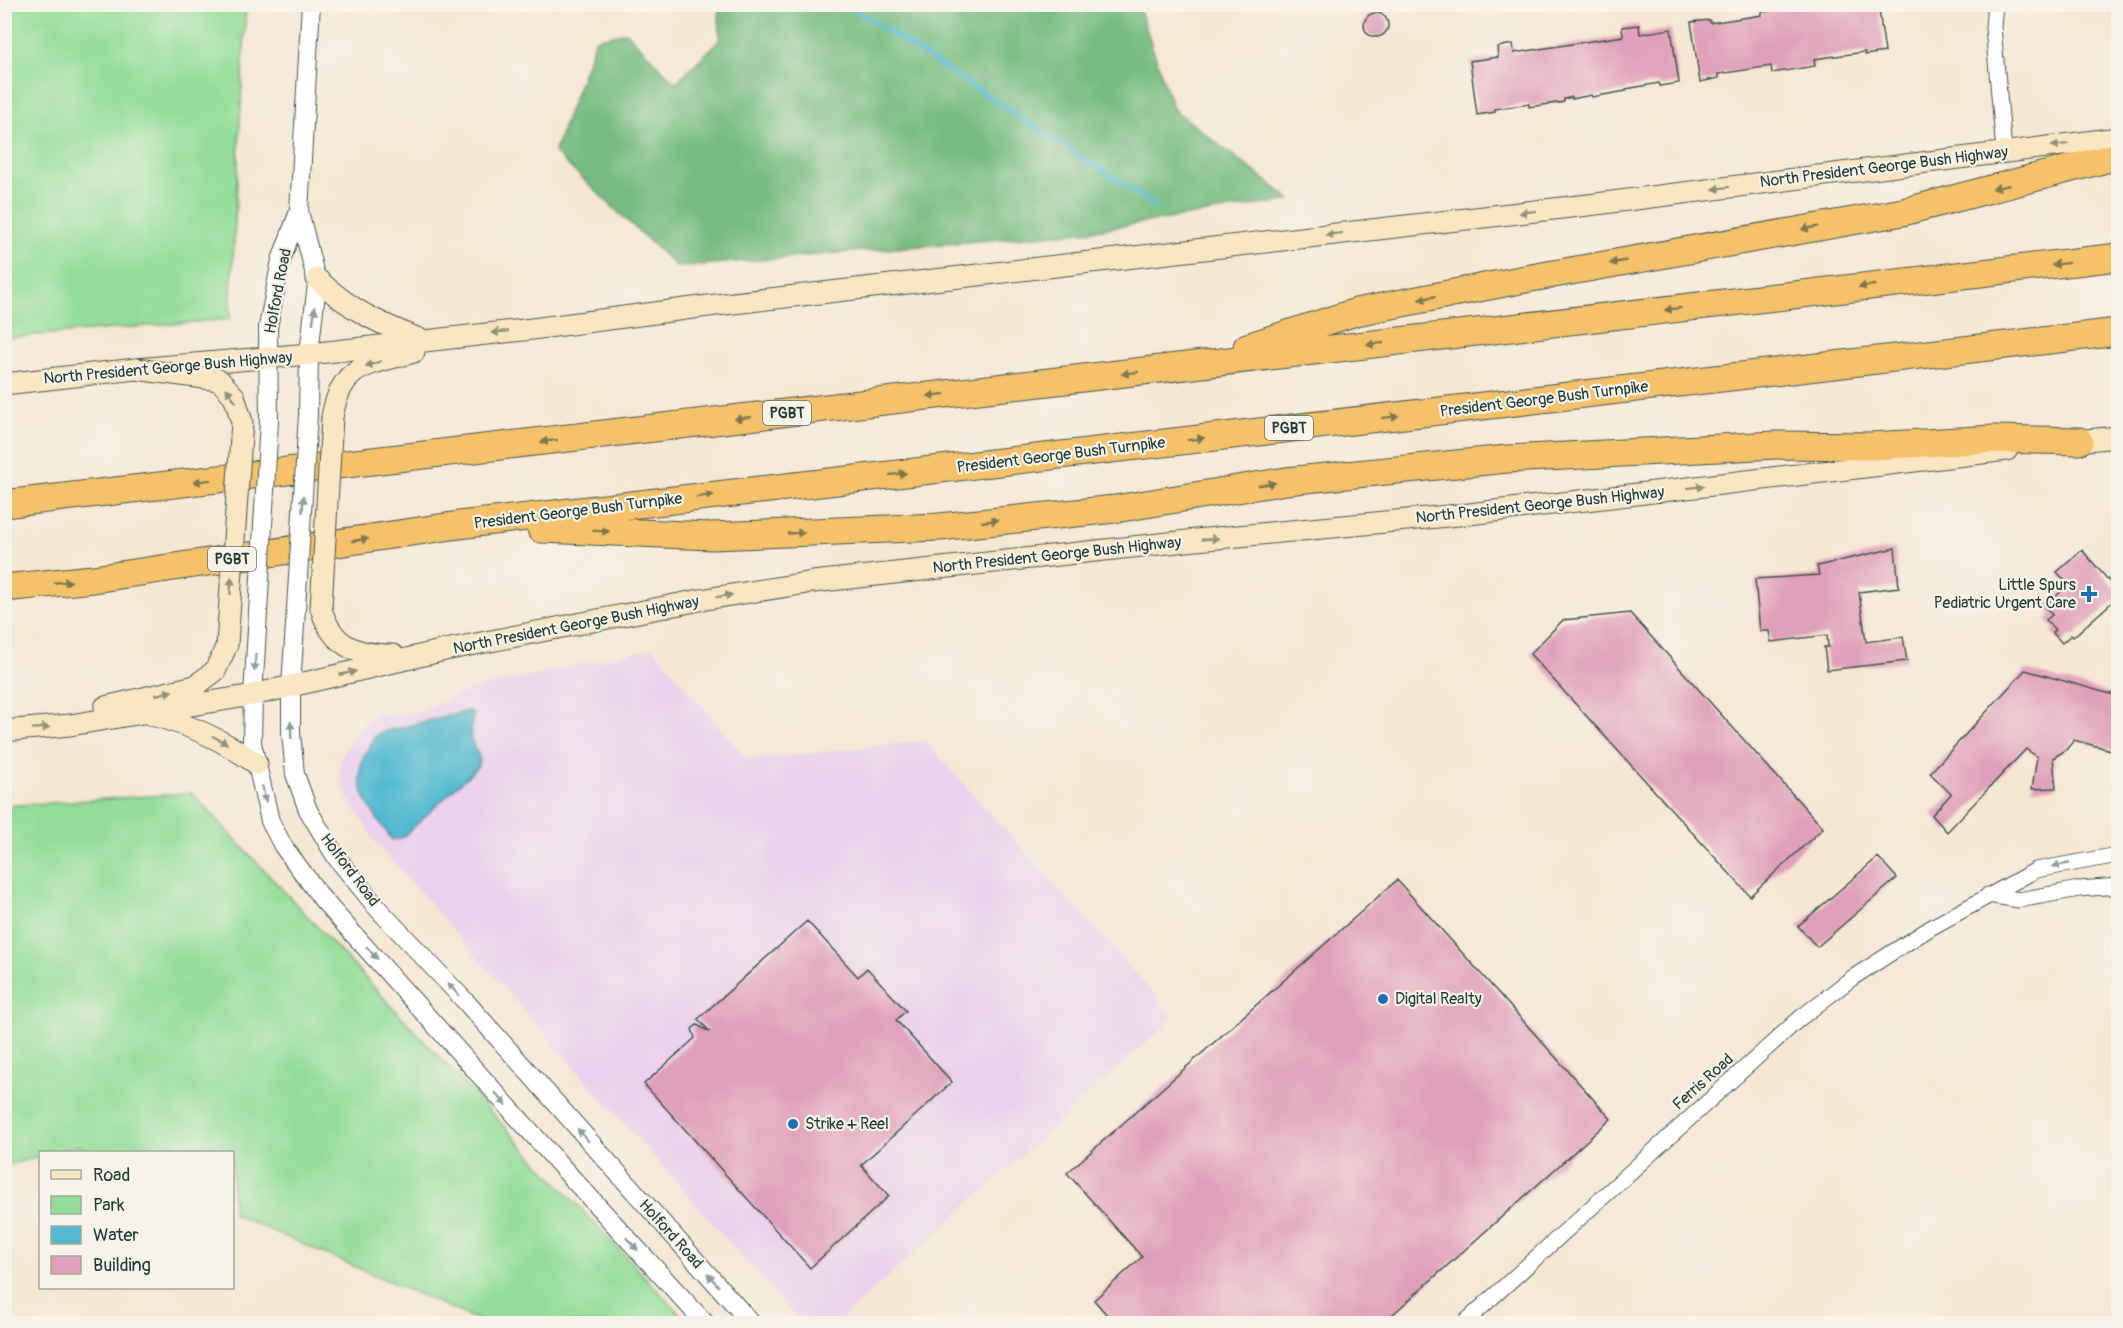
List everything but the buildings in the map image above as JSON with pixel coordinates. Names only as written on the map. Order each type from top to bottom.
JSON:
[{"type":"highway","points":[[1188,366],[1356,312],[1531,278],[1903,212],[2118,156]]},
{"type":"highway","name":"PGBT","points":[[4,504],[2118,257]]},
{"type":"highway","name":"President George Bush Turnpike","points":[[4,588],[93,579],[459,525],[2118,332]]},
{"type":"highway","points":[[459,525],[712,536],[939,526],[1115,509],[1286,481],[1507,459],[1776,445],[1871,446],[1994,439],[2079,441]]},
{"type":"main road","name":"North President George Bush Highway","points":[[4,384],[136,369],[309,354],[727,303],[1588,205],[2118,138]]},
{"type":"main road","points":[[317,279],[353,309],[374,321],[423,340]]},
{"type":"main road","points":[[430,654],[371,655],[354,650],[338,639],[326,624],[321,608],[332,417],[336,395],[348,376],[369,365],[469,335]]},
{"type":"main road","points":[[70,725],[108,706],[195,686],[215,671],[227,645],[242,422],[234,396],[219,381],[136,369]]},
{"type":"main road","name":"North President George Bush Highway","points":[[4,731],[70,725],[253,695],[430,654],[700,600],[813,582],[1196,540],[1469,514],[1867,468],[2118,436]]},
{"type":"main road","points":[[146,713],[188,725],[216,738],[257,764]]},
{"type":"street","name":"Holford Road","points":[[311,4],[299,211],[281,260],[268,327],[269,421],[252,743],[270,821],[283,846],[323,900],[570,1177],[706,1323]]},
{"type":"street","points":[[1995,4],[1993,27],[2004,151]]},
{"type":"street","name":"Holford Road","points":[[299,211],[317,279],[309,354],[308,415],[291,686],[291,733],[295,774],[308,810],[336,857],[379,910],[466,1002],[752,1323]]},
{"type":"street","name":"Ferris Road","points":[[1463,1323],[1799,1019],[1870,967],[1932,927],[2036,870],[2118,855]]},
{"type":"street","points":[[1988,895],[2019,900],[2079,889],[2118,886]]},
{"type":"shaded area","points":[[653,648],[748,760],[925,741],[1174,1017],[837,1323],[801,1323],[375,842],[342,787],[340,771],[342,755],[363,722],[376,715],[419,713],[470,690]]},
{"type":"green space","points":[[5,4],[246,5],[230,319],[5,338]]},
{"type":"green space","points":[[719,5],[1138,5],[1173,109],[1291,200],[1082,232],[677,267],[554,152],[596,39],[626,32],[675,83],[720,40]]},
{"type":"green space","points":[[192,793],[688,1323],[485,1323],[234,1214],[234,1151],[90,1151],[78,1146],[59,1151],[39,1151],[39,1156],[5,1166],[5,806]]},
{"type":"water","points":[[468,711],[473,714],[470,738],[480,759],[477,767],[402,838],[392,840],[373,813],[363,793],[360,772],[368,748],[379,733]]},
{"type":"waterway","points":[[846,4],[1157,206]]},
{"type":"place","name":"Little Spurs Pediatric Urgent Care","points":[[2089,594]]},
{"type":"place","name":"Digital Realty","points":[[1383,999]]},
{"type":"place","name":"Strike + Reel","points":[[793,1124]]}]
